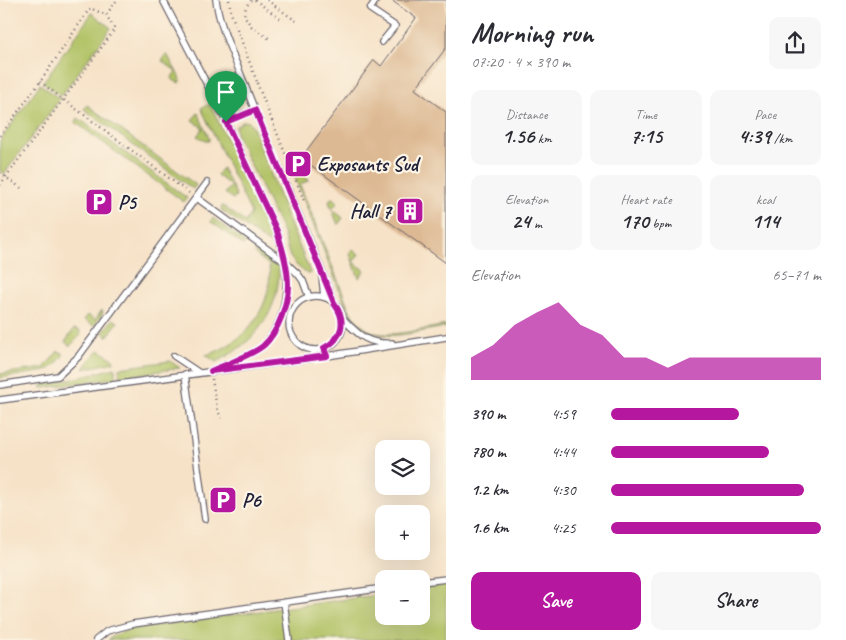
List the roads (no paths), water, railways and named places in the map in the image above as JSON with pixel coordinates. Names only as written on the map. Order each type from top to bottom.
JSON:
[{"type":"lane","points":[[163,0],[226,122],[277,231],[288,284],[276,328],[263,346],[211,371]]},
{"type":"lane","points":[[216,0],[219,16],[255,110],[342,318],[359,335],[375,343],[421,341]]},
{"type":"lane","points":[[376,0],[370,10],[395,26],[382,42]]},
{"type":"lane","points":[[226,122],[255,110]]},
{"type":"lane","points":[[0,385],[58,376],[66,370],[78,357],[207,183]]},
{"type":"lane","points":[[197,198],[298,274],[309,297]]},
{"type":"lane","points":[[321,266],[324,297]]},
{"type":"lane","points":[[335,305],[324,297],[309,297],[295,306],[289,321],[290,330],[298,344],[314,350],[324,348],[337,339],[342,325],[342,318]]},
{"type":"lane","points":[[0,400],[313,358],[446,337]]},
{"type":"lane","points":[[324,348],[327,356]]},
{"type":"lane","points":[[313,358],[314,350]]},
{"type":"lane","points":[[174,356],[198,372]]},
{"type":"lane","points":[[185,374],[205,519]]},
{"type":"lane","points":[[430,581],[446,579]]},
{"type":"lane","points":[[96,640],[107,631],[117,627],[375,589]]},
{"type":"lane","points":[[284,602],[289,640]]},
{"type":"place","name":"Exposants Sud","points":[[298,164]]},
{"type":"place","name":"P5","points":[[99,202]]},
{"type":"place","name":"Hall 7","points":[[410,211]]},
{"type":"place","name":"P6","points":[[223,500]]}]
